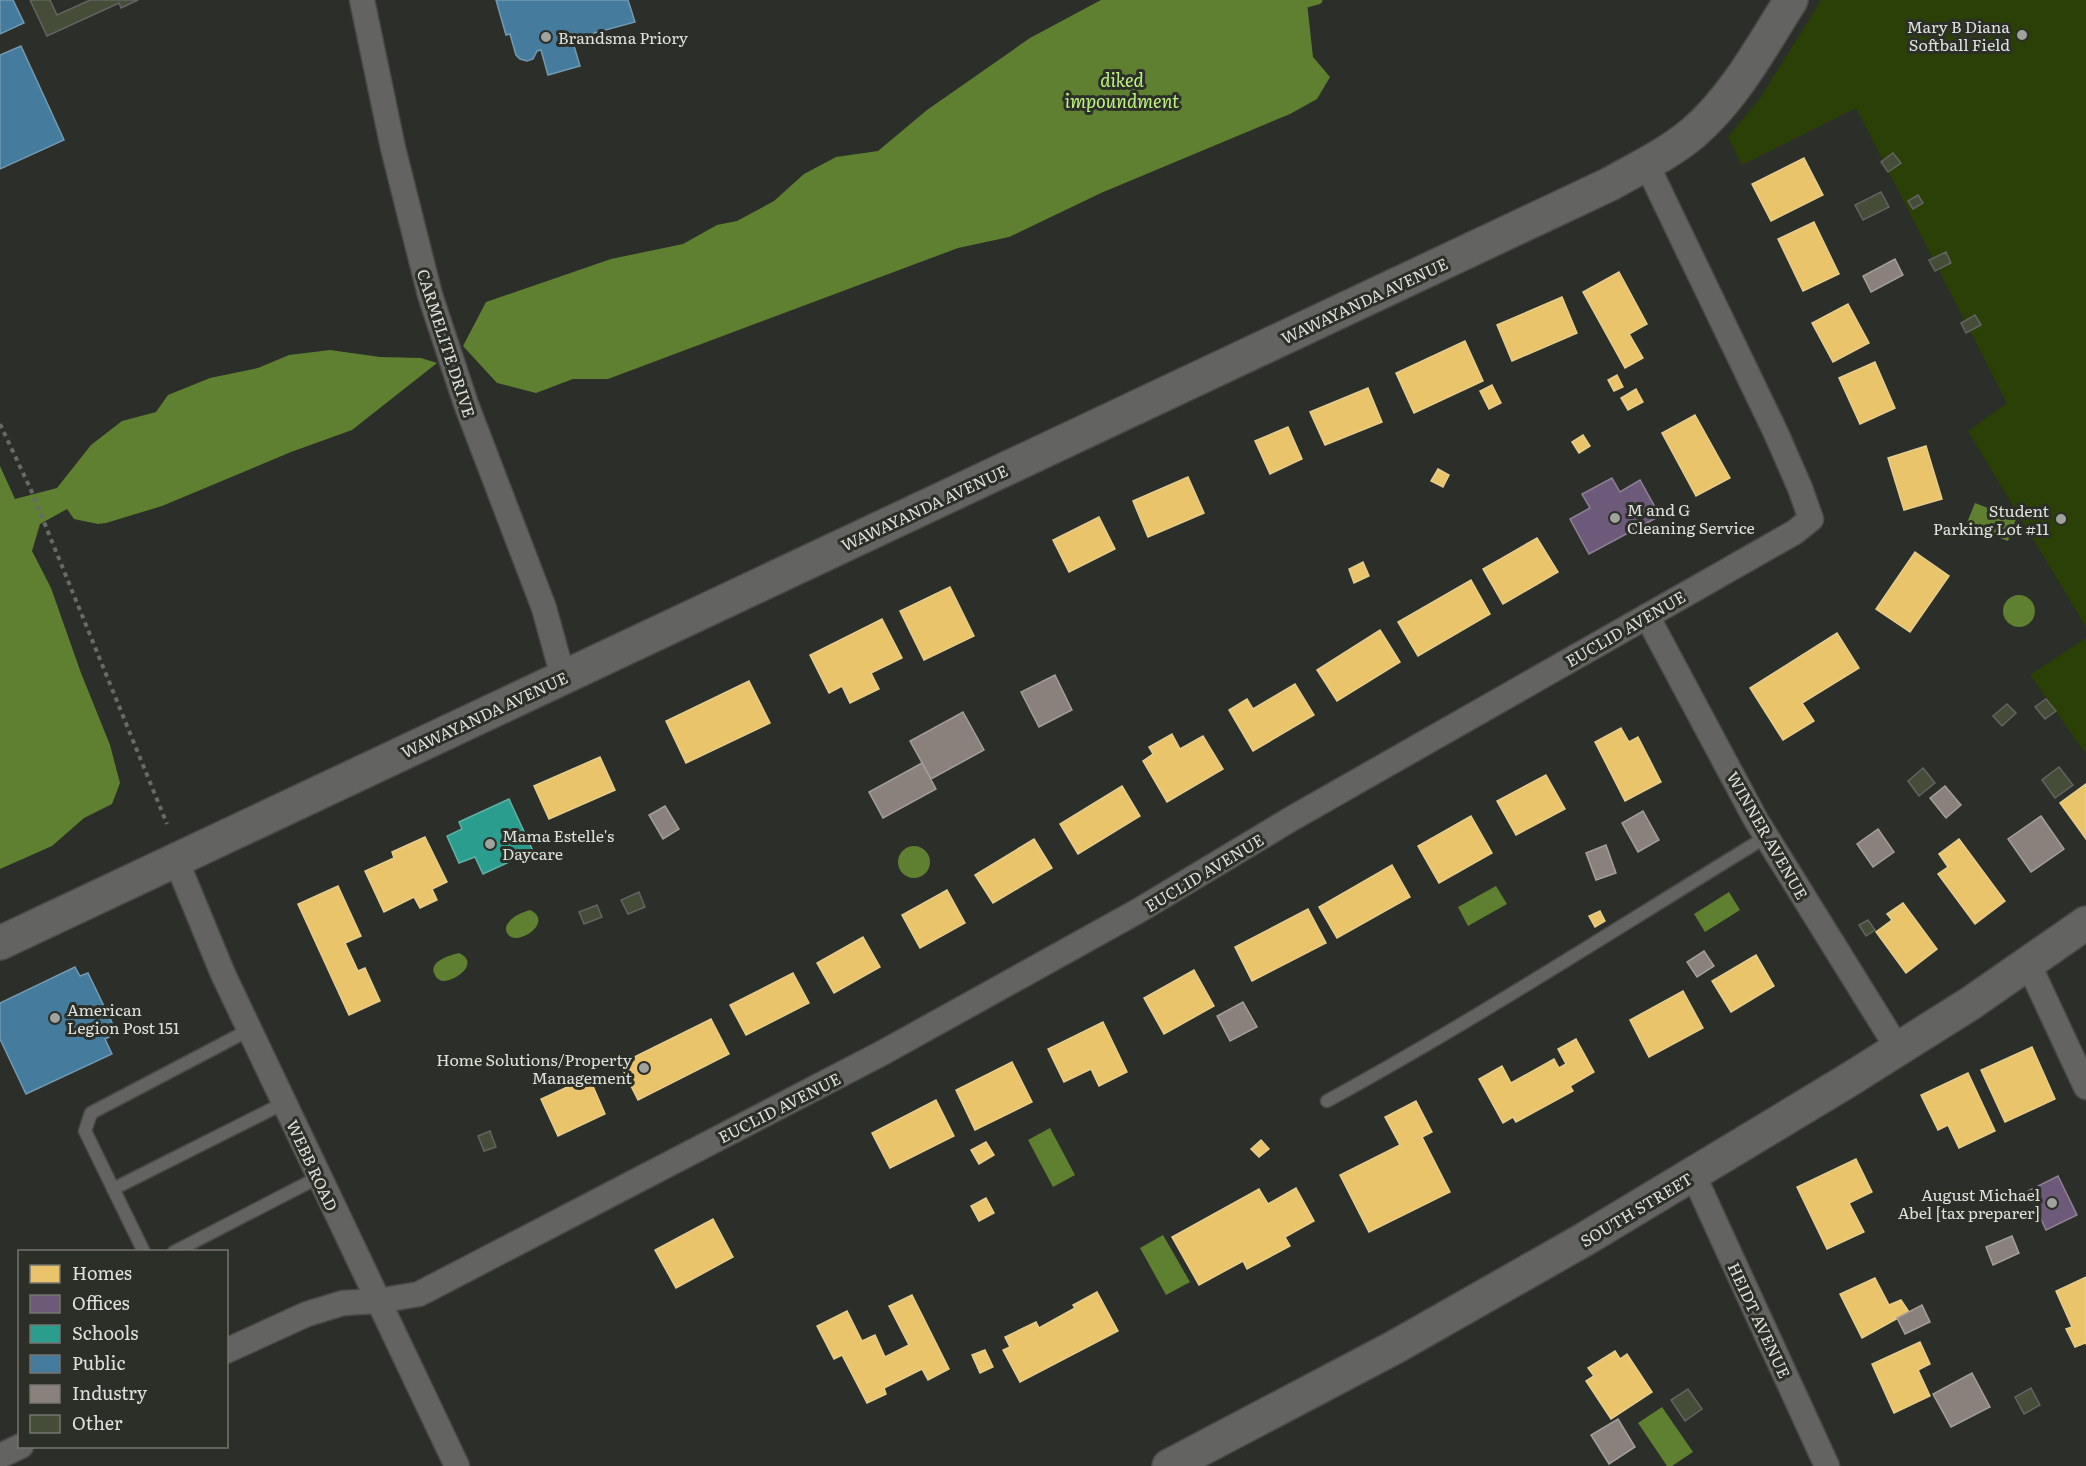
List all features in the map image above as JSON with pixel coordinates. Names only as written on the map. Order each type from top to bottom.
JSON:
[{"type":"street","name":"CARMELITE DRIVE","points":[[362,0],[395,159],[430,295],[466,404],[544,608],[563,677]]},
{"type":"street","name":"WAWAYANDA AVENUE","points":[[0,943],[1610,184],[1676,146],[1719,107],[1791,0]]},
{"type":"street","name":"EUCLID AVENUE","points":[[228,1350],[307,1314],[343,1303],[378,1301],[419,1294],[884,1052],[1138,911],[1301,814],[1795,532],[1811,519],[1776,433],[1646,163]]},
{"type":"street","name":"WINNER AVENUE","points":[[1647,616],[1766,837],[1898,1049]]},
{"type":"street","name":"WEBB ROAD","points":[[176,860],[223,974],[457,1466]]},
{"type":"street","name":"SOUTH STREET","points":[[1169,1466],[1464,1310],[1898,1049],[2086,923]]},
{"type":"street","points":[[2028,963],[2086,1087]]},
{"type":"street","name":"HEIDT AVENUE","points":[[1693,1174],[1827,1466]]},
{"type":"street","points":[[0,1456],[18,1447]]},
{"type":"lane","points":[[1327,1101],[1611,934],[1766,837]]},
{"type":"lane","points":[[144,1250],[85,1131],[90,1113],[249,1030]]},
{"type":"lane","points":[[113,1189],[284,1103]]},
{"type":"lane","points":[[176,1250],[319,1177]]},
{"type":"path","points":[[0,424],[31,490],[167,824]]},
{"type":"shaded area","points":[[1821,0],[2086,0],[2086,627],[1968,431],[2007,403],[1856,108],[1742,165],[1728,137],[1761,97]]},
{"type":"shaded area","points":[[2086,638],[2086,754],[2030,675]]},
{"type":"water","name":"diked impoundment","points":[[1101,0],[1305,0],[1313,57],[1330,77],[1317,99],[1290,114],[1101,193],[1009,237],[958,248],[608,379],[573,379],[536,393],[497,383],[463,346],[486,302],[611,259],[683,244],[717,225],[737,221],[774,201],[804,174],[836,157],[878,151],[927,110],[1030,38]]},
{"type":"water","points":[[330,350],[380,357],[421,358],[437,363],[352,430],[291,452],[162,506],[106,523],[98,524],[74,519],[67,509],[40,524],[32,551],[51,588],[81,673],[110,745],[120,783],[112,804],[84,818],[52,846],[0,869],[0,466],[15,499],[57,488],[91,445],[122,421],[156,412],[168,395],[210,378],[258,368],[289,355]]},
{"type":"water","points":[[1975,503],[2016,519],[2008,541],[1966,525]]},
{"type":"water","points":[[2019,595],[2030,600],[2035,611],[2030,622],[2019,627],[2008,622],[2003,611],[2008,600]]},
{"type":"water","points":[[914,846],[925,851],[930,862],[925,873],[914,878],[903,873],[898,862],[903,851]]},
{"type":"water","points":[[1496,886],[1507,904],[1468,926],[1458,907]]},
{"type":"water","points":[[1729,892],[1740,910],[1705,932],[1694,914]]},
{"type":"water","points":[[530,910],[538,918],[533,931],[517,938],[509,935],[506,928],[511,920],[518,914]]},
{"type":"water","points":[[459,953],[465,957],[467,962],[464,971],[447,980],[438,979],[433,970],[434,966],[445,957]]},
{"type":"water","points":[[1050,1128],[1075,1175],[1053,1187],[1028,1140]]},
{"type":"water","points":[[1163,1235],[1190,1282],[1166,1295],[1140,1248]]},
{"type":"water","points":[[1662,1407],[1693,1452],[1672,1466],[1667,1466],[1638,1423]]},
{"type":"building: Homes","points":[[1804,158],[1823,195],[1771,221],[1752,184]]},
{"type":"building: Homes","points":[[1814,222],[1839,274],[1803,291],[1778,239]]},
{"type":"building: Homes","points":[[1619,272],[1647,324],[1629,334],[1643,358],[1625,368],[1583,292]]},
{"type":"building: Homes","points":[[1562,297],[1577,333],[1512,361],[1497,325]]},
{"type":"building: Homes","points":[[1848,304],[1869,343],[1833,362],[1812,323]]},
{"type":"building: Homes","points":[[1465,341],[1483,381],[1414,413],[1396,373]]},
{"type":"building: Homes","points":[[1875,362],[1895,408],[1860,424],[1839,378]]},
{"type":"building: Homes","points":[[1617,375],[1623,387],[1614,391],[1608,380]]},
{"type":"building: Homes","points":[[1492,385],[1501,403],[1489,409],[1480,391]]},
{"type":"building: Homes","points":[[1368,388],[1382,422],[1325,445],[1310,412]]},
{"type":"building: Homes","points":[[1636,389],[1643,402],[1628,410],[1621,398]]},
{"type":"building: Homes","points":[[1695,415],[1730,478],[1696,496],[1662,433]]},
{"type":"building: Homes","points":[[1288,427],[1302,459],[1270,474],[1255,441]]},
{"type":"building: Homes","points":[[1583,435],[1590,446],[1579,453],[1572,442]]},
{"type":"building: Homes","points":[[1926,446],[1942,499],[1904,510],[1888,458]]},
{"type":"building: Homes","points":[[1438,469],[1449,475],[1443,487],[1431,481]]},
{"type":"building: Homes","points":[[1188,477],[1204,513],[1148,537],[1133,501]]},
{"type":"building: Homes","points":[[1099,517],[1115,549],[1069,572],[1053,540]]},
{"type":"building: Homes","points":[[1537,538],[1558,572],[1503,604],[1483,569]]},
{"type":"building: Homes","points":[[1915,552],[1949,576],[1910,632],[1876,609]]},
{"type":"building: Homes","points":[[1363,562],[1369,576],[1354,583],[1349,569]]},
{"type":"building: Homes","points":[[1471,580],[1490,614],[1418,656],[1398,622]]},
{"type":"building: Homes","points":[[950,587],[974,636],[924,660],[900,611]]},
{"type":"building: Homes","points":[[882,619],[902,658],[871,673],[879,689],[850,703],[842,686],[829,693],[810,655]]},
{"type":"building: Homes","points":[[1380,630],[1400,662],[1337,701],[1317,670]]},
{"type":"building: Homes","points":[[1837,633],[1859,668],[1802,703],[1814,721],[1783,740],[1750,688]]},
{"type":"building: Homes","points":[[749,681],[770,723],[686,763],[666,721]]},
{"type":"building: Homes","points":[[1295,684],[1314,715],[1253,751],[1229,710],[1247,699],[1253,709]]},
{"type":"building: Homes","points":[[1621,728],[1629,742],[1638,737],[1661,782],[1625,801],[1595,742]]},
{"type":"building: Homes","points":[[1172,734],[1180,749],[1203,736],[1223,769],[1167,802],[1143,761],[1153,754],[1149,747]]},
{"type":"building: Homes","points":[[600,757],[615,790],[549,819],[534,786]]},
{"type":"building: Homes","points":[[1546,775],[1565,809],[1516,835],[1497,801]]},
{"type":"building: Homes","points":[[2086,784],[2086,839],[2060,803]]},
{"type":"building: Homes","points":[[1122,786],[1140,816],[1078,854],[1060,824]]},
{"type":"building: Homes","points":[[1471,816],[1492,853],[1439,883],[1418,846]]},
{"type":"building: Homes","points":[[425,837],[447,882],[432,889],[437,900],[420,908],[414,897],[384,912],[365,871],[394,858],[392,852]]},
{"type":"building: Homes","points":[[1034,839],[1052,868],[993,903],[975,875]]},
{"type":"building: Homes","points":[[1959,839],[2005,901],[1975,924],[1938,874],[1948,867],[1939,854]]},
{"type":"building: Homes","points":[[1392,865],[1410,897],[1337,938],[1319,907]]},
{"type":"building: Homes","points":[[338,886],[361,936],[345,943],[358,971],[365,968],[380,1001],[349,1015],[298,904]]},
{"type":"building: Homes","points":[[947,890],[965,923],[920,948],[902,915]]},
{"type":"building: Homes","points":[[1903,903],[1937,949],[1906,973],[1876,932],[1892,920],[1887,914]]},
{"type":"building: Homes","points":[[1308,909],[1326,943],[1252,981],[1235,947]]},
{"type":"building: Homes","points":[[1600,911],[1605,921],[1595,927],[1589,916]]},
{"type":"building: Homes","points":[[863,937],[880,967],[834,993],[817,963]]},
{"type":"building: Homes","points":[[1756,955],[1774,986],[1731,1012],[1712,981]]},
{"type":"building: Homes","points":[[1194,970],[1214,1006],[1164,1034],[1144,998]]},
{"type":"building: Homes","points":[[793,973],[809,1003],[746,1035],[730,1005]]},
{"type":"building: Homes","points":[[1683,991],[1703,1028],[1649,1057],[1630,1020]]},
{"type":"building: Homes","points":[[711,1019],[729,1054],[638,1100],[620,1064]]},
{"type":"building: Homes","points":[[1103,1022],[1127,1072],[1099,1086],[1091,1069],[1064,1082],[1048,1049]]},
{"type":"building: Homes","points":[[1576,1039],[1594,1072],[1570,1086],[1573,1091],[1516,1122],[1513,1117],[1503,1123],[1479,1079],[1502,1066],[1511,1083],[1554,1059],[1559,1068],[1566,1064],[1558,1049]]},
{"type":"building: Homes","points":[[2032,1047],[2055,1099],[2005,1122],[1981,1070]]},
{"type":"building: Homes","points":[[1012,1062],[1032,1102],[975,1130],[956,1090]]},
{"type":"building: Homes","points":[[1968,1073],[1995,1131],[1959,1148],[1948,1125],[1938,1130],[1921,1095]]},
{"type":"building: Homes","points":[[589,1077],[605,1114],[558,1136],[541,1099]]},
{"type":"building: Homes","points":[[936,1100],[954,1136],[890,1168],[872,1133]]},
{"type":"building: Homes","points":[[1416,1101],[1432,1132],[1422,1137],[1450,1192],[1369,1232],[1340,1175],[1400,1145],[1385,1117]]},
{"type":"building: Homes","points":[[1261,1140],[1269,1149],[1259,1157],[1251,1149]]},
{"type":"building: Homes","points":[[986,1142],[994,1155],[979,1164],[971,1150]]},
{"type":"building: Homes","points":[[1856,1159],[1872,1192],[1849,1203],[1864,1232],[1827,1249],[1797,1187]]},
{"type":"building: Homes","points":[[1296,1188],[1314,1221],[1285,1237],[1290,1246],[1247,1269],[1243,1261],[1199,1285],[1172,1237],[1259,1189],[1268,1204]]},
{"type":"building: Homes","points":[[986,1198],[994,1213],[979,1221],[971,1206]]},
{"type":"building: Homes","points":[[713,1219],[733,1257],[676,1288],[655,1250]]},
{"type":"building: Homes","points":[[2086,1277],[2086,1344],[2075,1347],[2066,1329],[2072,1327],[2056,1291]]},
{"type":"building: Homes","points":[[1875,1278],[1889,1305],[1901,1300],[1909,1312],[1862,1338],[1840,1294]]},
{"type":"building: Homes","points":[[1097,1292],[1118,1331],[1020,1382],[1003,1350],[1010,1347],[1005,1337],[1036,1322],[1039,1328],[1075,1308],[1073,1305]]},
{"type":"building: Homes","points":[[912,1295],[949,1369],[928,1380],[922,1369],[884,1388],[886,1394],[867,1403],[842,1355],[834,1359],[817,1326],[847,1311],[862,1341],[875,1335],[885,1357],[909,1345],[889,1306]]},
{"type":"building: Homes","points":[[1920,1342],[1930,1364],[1918,1370],[1930,1396],[1894,1413],[1872,1364]]},
{"type":"building: Homes","points":[[985,1350],[993,1367],[980,1373],[972,1355]]},
{"type":"building: Homes","points":[[1615,1351],[1620,1359],[1627,1354],[1652,1392],[1611,1419],[1586,1381],[1594,1376],[1588,1368]]},
{"type":"building: Offices","name":"M and G Cleaning Service","points":[[1612,478],[1620,492],[1640,480],[1660,516],[1589,554],[1570,519],[1590,508],[1582,494]]},
{"type":"building: Offices","name":"August Michael Abel [tax preparer]","points":[[2058,1176],[2077,1215],[2046,1230],[2028,1191]]},
{"type":"building: Schools","name":"Mama Estelle's Daycare","points":[[509,799],[533,851],[483,874],[475,857],[459,863],[447,836],[462,829],[459,822]]},
{"type":"building: Public","points":[[0,0],[13,0],[24,23],[0,34]]},
{"type":"building: Public","name":"Brandsma Priory","points":[[496,0],[628,0],[635,22],[572,39],[580,66],[548,75],[541,50],[537,51],[533,59],[527,61],[516,55],[510,34],[506,35]]},
{"type":"building: Public","points":[[21,46],[64,140],[0,169],[0,55]]},
{"type":"building: Public","name":"American Legion Post 151","points":[[75,967],[80,976],[88,973],[117,1033],[105,1039],[112,1054],[26,1094],[0,1039],[0,1003]]},
{"type":"building: Industry","points":[[1895,259],[1903,275],[1871,292],[1863,276]]},
{"type":"building: Industry","points":[[1055,675],[1072,710],[1039,727],[1021,692]]},
{"type":"building: Industry","points":[[963,712],[984,750],[931,779],[910,741]]},
{"type":"building: Industry","points":[[922,763],[936,789],[883,818],[869,792]]},
{"type":"building: Industry","points":[[1945,786],[1961,805],[1946,818],[1930,798]]},
{"type":"building: Industry","points":[[665,806],[679,829],[663,839],[649,815]]},
{"type":"building: Industry","points":[[1643,811],[1659,840],[1638,852],[1622,823]]},
{"type":"building: Industry","points":[[2041,816],[2064,849],[2031,872],[2008,839]]},
{"type":"building: Industry","points":[[1878,829],[1894,852],[1873,867],[1857,844]]},
{"type":"building: Industry","points":[[1606,845],[1616,873],[1596,880],[1586,853]]},
{"type":"building: Industry","points":[[1704,951],[1714,966],[1697,977],[1687,962]]},
{"type":"building: Industry","points":[[1243,1002],[1257,1027],[1230,1041],[1217,1016]]},
{"type":"building: Industry","points":[[2012,1236],[2019,1253],[1993,1265],[1986,1247]]},
{"type":"building: Industry","points":[[1922,1305],[1930,1322],[1905,1334],[1897,1318]]},
{"type":"building: Industry","points":[[1972,1373],[1990,1407],[1951,1427],[1933,1394]]},
{"type":"building: Industry","points":[[1618,1419],[1635,1447],[1609,1464],[1591,1435]]},
{"type":"building: Other","points":[[30,0],[50,0],[57,15],[90,0],[138,0],[121,8],[119,3],[47,36]]},
{"type":"building: Other","points":[[1893,153],[1901,163],[1888,172],[1881,162]]},
{"type":"building: Other","points":[[1881,192],[1889,207],[1863,220],[1855,205]]},
{"type":"building: Other","points":[[1918,195],[1923,203],[1913,209],[1908,201]]},
{"type":"building: Other","points":[[1946,252],[1951,263],[1935,271],[1929,260]]},
{"type":"building: Other","points":[[1975,315],[1981,325],[1966,333],[1961,323]]},
{"type":"building: Other","points":[[2046,699],[2056,711],[2045,719],[2035,707]]},
{"type":"building: Other","points":[[2007,704],[2016,713],[2002,726],[1993,716]]},
{"type":"building: Other","points":[[2059,767],[2073,785],[2055,798],[2042,780]]},
{"type":"building: Other","points":[[1923,768],[1935,783],[1919,796],[1908,781]]},
{"type":"building: Other","points":[[639,892],[645,907],[628,914],[621,900]]},
{"type":"building: Other","points":[[597,905],[602,917],[584,924],[579,912]]},
{"type":"building: Other","points":[[1868,920],[1875,930],[1866,936],[1859,925]]},
{"type":"building: Other","points":[[490,1131],[496,1147],[484,1151],[478,1136]]},
{"type":"building: Other","points":[[2031,1388],[2040,1405],[2024,1414],[2015,1397]]},
{"type":"building: Other","points":[[1688,1389],[1702,1409],[1685,1421],[1671,1400]]},
{"type":"waterway","points":[[1307,3],[1318,0]]},
{"type":"place","name":"Mary B Diana Softball Field","points":[[2022,35]]},
{"type":"place","name":"Brandsma Priory","points":[[546,37]]},
{"type":"place","name":"M and G Cleaning Service","points":[[1615,518]]},
{"type":"place","name":"Student Parking Lot #11","points":[[2061,519]]},
{"type":"place","name":"Mama Estelle's Daycare","points":[[490,844]]},
{"type":"place","name":"American Legion Post 151","points":[[55,1018]]},
{"type":"place","name":"Home Solutions/Property Management","points":[[644,1068]]},
{"type":"place","name":"August Michael Abel [tax preparer]","points":[[2052,1203]]}]
